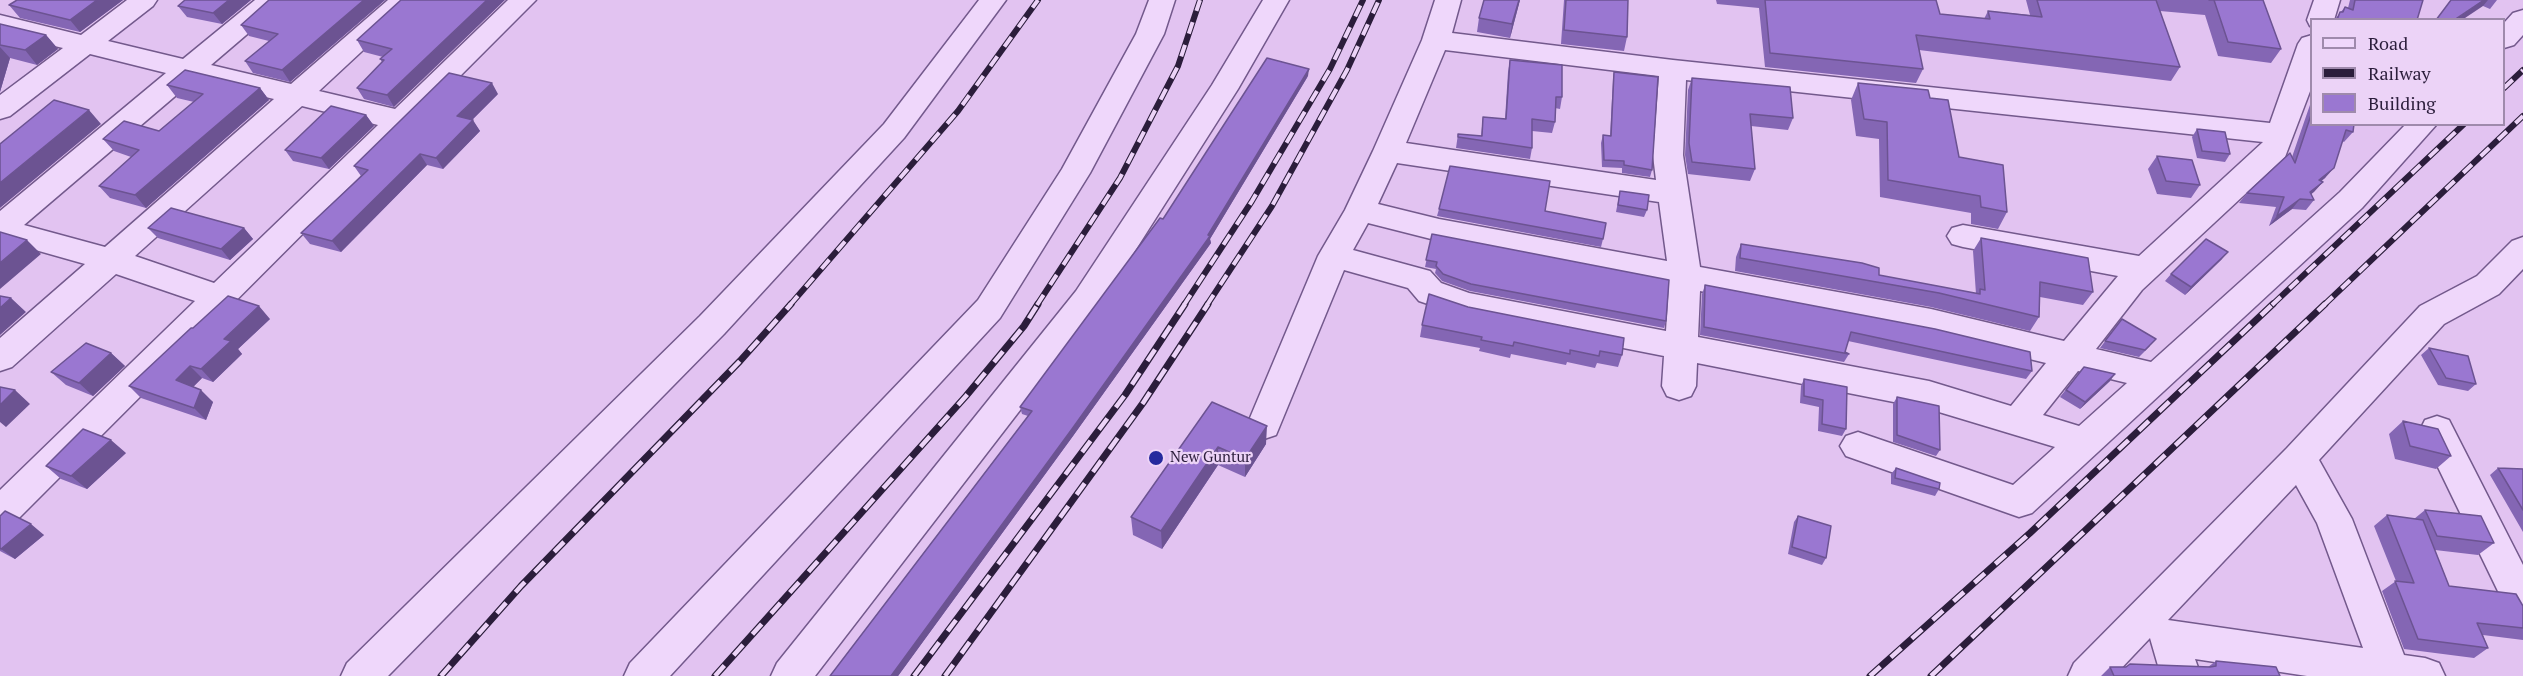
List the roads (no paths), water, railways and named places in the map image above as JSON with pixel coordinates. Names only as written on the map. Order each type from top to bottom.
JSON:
[{"type":"street","points":[[0,5],[7,0]]},
{"type":"street","points":[[0,109],[144,0]]},
{"type":"street","points":[[0,228],[271,0]]},
{"type":"street","points":[[0,358],[404,0]]},
{"type":"street","points":[[4,505],[523,0]]},
{"type":"street","points":[[362,676],[712,324],[886,140],[993,0]]},
{"type":"street","points":[[644,676],[989,309],[1075,173],[1150,34],[1162,0]]},
{"type":"street","points":[[791,676],[1087,300],[1224,89],[1276,0]]},
{"type":"street","points":[[1264,425],[1335,256],[1388,151],[1436,40],[1448,0]]},
{"type":"street","points":[[2321,18],[2326,0]]},
{"type":"street","points":[[2505,38],[2523,19]]},
{"type":"street","points":[[0,24],[400,120]]},
{"type":"street","points":[[1436,40],[1673,69],[2280,134]]},
{"type":"street","points":[[2017,423],[2131,282],[2275,150],[2310,50]]},
{"type":"street","points":[[1673,69],[1668,155],[1685,276],[1679,386]]},
{"type":"street","points":[[1858,446],[2019,502],[2351,200],[2421,126]]},
{"type":"street","points":[[1388,151],[1674,193]]},
{"type":"street","points":[[1360,210],[1439,230],[1931,322],[2157,377]]},
{"type":"street","points":[[0,228],[110,260],[220,297]]},
{"type":"street","points":[[1963,236],[2146,269]]},
{"type":"street","points":[[1335,256],[1419,279],[1430,292],[1466,305],[1929,395],[2085,442]]},
{"type":"street","points":[[2088,676],[2299,458],[2432,315],[2488,285],[2518,261]]},
{"type":"street","points":[[2437,430],[2523,604]]},
{"type":"street","points":[[2299,458],[2334,519],[2403,675]]},
{"type":"street","points":[[2181,676],[2169,637],[2403,675]]},
{"type":"railway","points":[[790,305],[958,111],[1038,0]]},
{"type":"railway","points":[[1037,305],[1120,178],[1178,66],[1200,0]]},
{"type":"railway","points":[[1184,305],[1252,201],[1330,69],[1363,0]]},
{"type":"railway","points":[[1207,305],[1272,206],[1347,70],[1379,0]]},
{"type":"railway","points":[[2505,87],[2523,70]]},
{"type":"railway","points":[[2324,305],[2523,116]]},
{"type":"railway","points":[[2272,305],[2462,126]]},
{"type":"railway","points":[[441,676],[521,586],[740,361],[791,304]]},
{"type":"railway","points":[[715,676],[966,396],[1024,326],[1038,304]]},
{"type":"railway","points":[[914,676],[1125,395],[1185,304]]},
{"type":"railway","points":[[945,676],[1143,403],[1208,304]]},
{"type":"railway","points":[[1870,676],[2030,533],[2273,304]]},
{"type":"railway","points":[[1931,676],[2325,304]]},
{"type":"place","name":"New Guntur","points":[[1156,458]]}]
